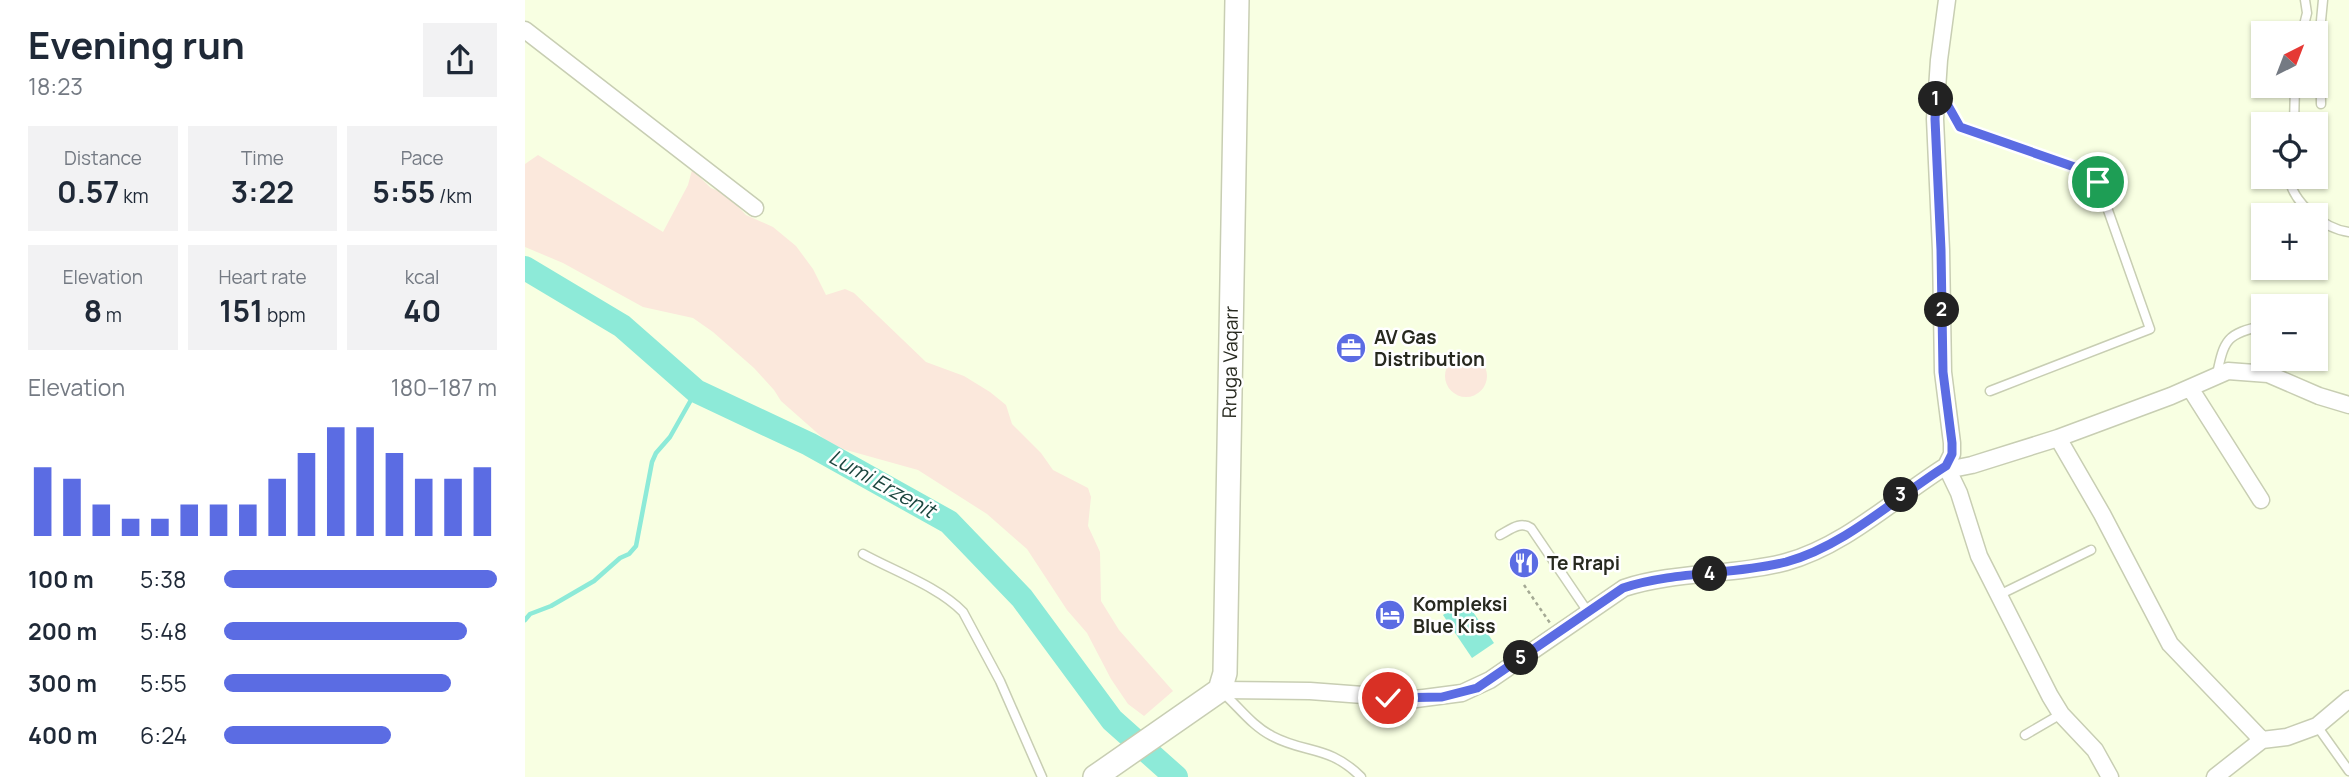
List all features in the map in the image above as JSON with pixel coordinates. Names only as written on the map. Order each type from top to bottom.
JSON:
[{"type":"main road","name":"Rruga Vaqarr","points":[[1220,690],[1225,673],[1227,648],[1237,0]]},
{"type":"main road","points":[[1095,777],[1220,690]]},
{"type":"street","points":[[1220,690],[1310,691],[1388,698],[1442,697],[1462,693],[1483,684],[1623,588],[1643,582],[1758,568],[1813,552],[1862,523],[1946,466],[1952,454],[1952,443],[1943,372],[1935,119],[1947,0]]},
{"type":"street","points":[[525,30],[755,208]]},
{"type":"street","points":[[1946,466],[1957,468],[1972,465],[2058,438],[2189,388],[2217,374],[2244,371],[2268,374],[2319,396],[2349,405]]},
{"type":"street","points":[[2189,388],[2262,500]]},
{"type":"street","points":[[2058,438],[2102,514],[2170,644],[2262,740]]},
{"type":"street","points":[[1946,466],[1979,556],[2061,714],[2095,750],[2110,777]]},
{"type":"street","points":[[2215,777],[2262,740],[2287,737],[2318,726],[2349,699]]},
{"type":"lane","points":[[2305,0],[2305,21]]},
{"type":"lane","points":[[2321,104],[2323,0]]},
{"type":"lane","points":[[1937,86],[1960,127],[2094,176],[2150,329],[1990,391]]},
{"type":"lane","points":[[2293,189],[2296,196],[2322,220],[2349,232]]},
{"type":"lane","points":[[2217,374],[2223,347],[2228,341],[2251,328]]},
{"type":"lane","points":[[1500,535],[1519,525],[1531,528],[1588,612]]},
{"type":"lane","points":[[1999,595],[2091,550]]},
{"type":"lane","points":[[863,554],[937,593],[963,612],[1000,681],[1042,777]]},
{"type":"lane","points":[[1220,690],[1269,734],[1335,757],[1361,777]]},
{"type":"lane","points":[[2025,735],[2061,714]]},
{"type":"lane","points":[[2318,726],[2349,771]]},
{"type":"path","points":[[1524,585],[1557,633]]},
{"type":"shaded area","points":[[538,155],[663,232],[688,185],[692,170],[711,188],[726,194],[746,215],[773,227],[796,246],[813,269],[826,295],[845,289],[854,293],[926,362],[964,376],[1006,405],[1012,424],[1041,453],[1053,470],[1088,488],[1091,497],[1088,526],[1100,552],[1101,601],[1119,630],[1173,691],[1144,716],[1128,704],[1111,679],[1087,633],[1067,610],[1027,549],[987,514],[918,470],[832,446],[781,401],[754,368],[693,318],[643,307],[563,263],[525,247],[525,164]]},
{"type":"shaded area","points":[[1466,355],[1481,361],[1487,376],[1481,391],[1466,397],[1451,391],[1445,376],[1451,361]]},
{"type":"water","points":[[1465,600],[1494,643],[1472,658],[1443,615]]},
{"type":"waterway","name":"Lumi Erzenit","points":[[525,268],[622,326],[696,391],[809,444],[949,522],[1022,598],[1112,720],[1176,777]]},
{"type":"waterway","points":[[525,620],[530,614],[551,606],[594,581],[636,546],[652,462],[670,437],[696,391]]},
{"type":"place","name":"AV Gas Distribution","points":[[1351,348]]},
{"type":"place","name":"Te Rrapi","points":[[1524,563]]},
{"type":"place","name":"Kompleksi Blue Kiss","points":[[1390,615]]},
{"type":"route","points":[[1388,698],[1442,697],[1477,688],[1623,588],[1643,582],[1758,568],[1813,552],[1862,523],[1946,466],[1952,454],[1952,443],[1943,372],[1941,250],[1936,170],[1937,86],[1960,127],[2086,171],[2098,182]]}]
